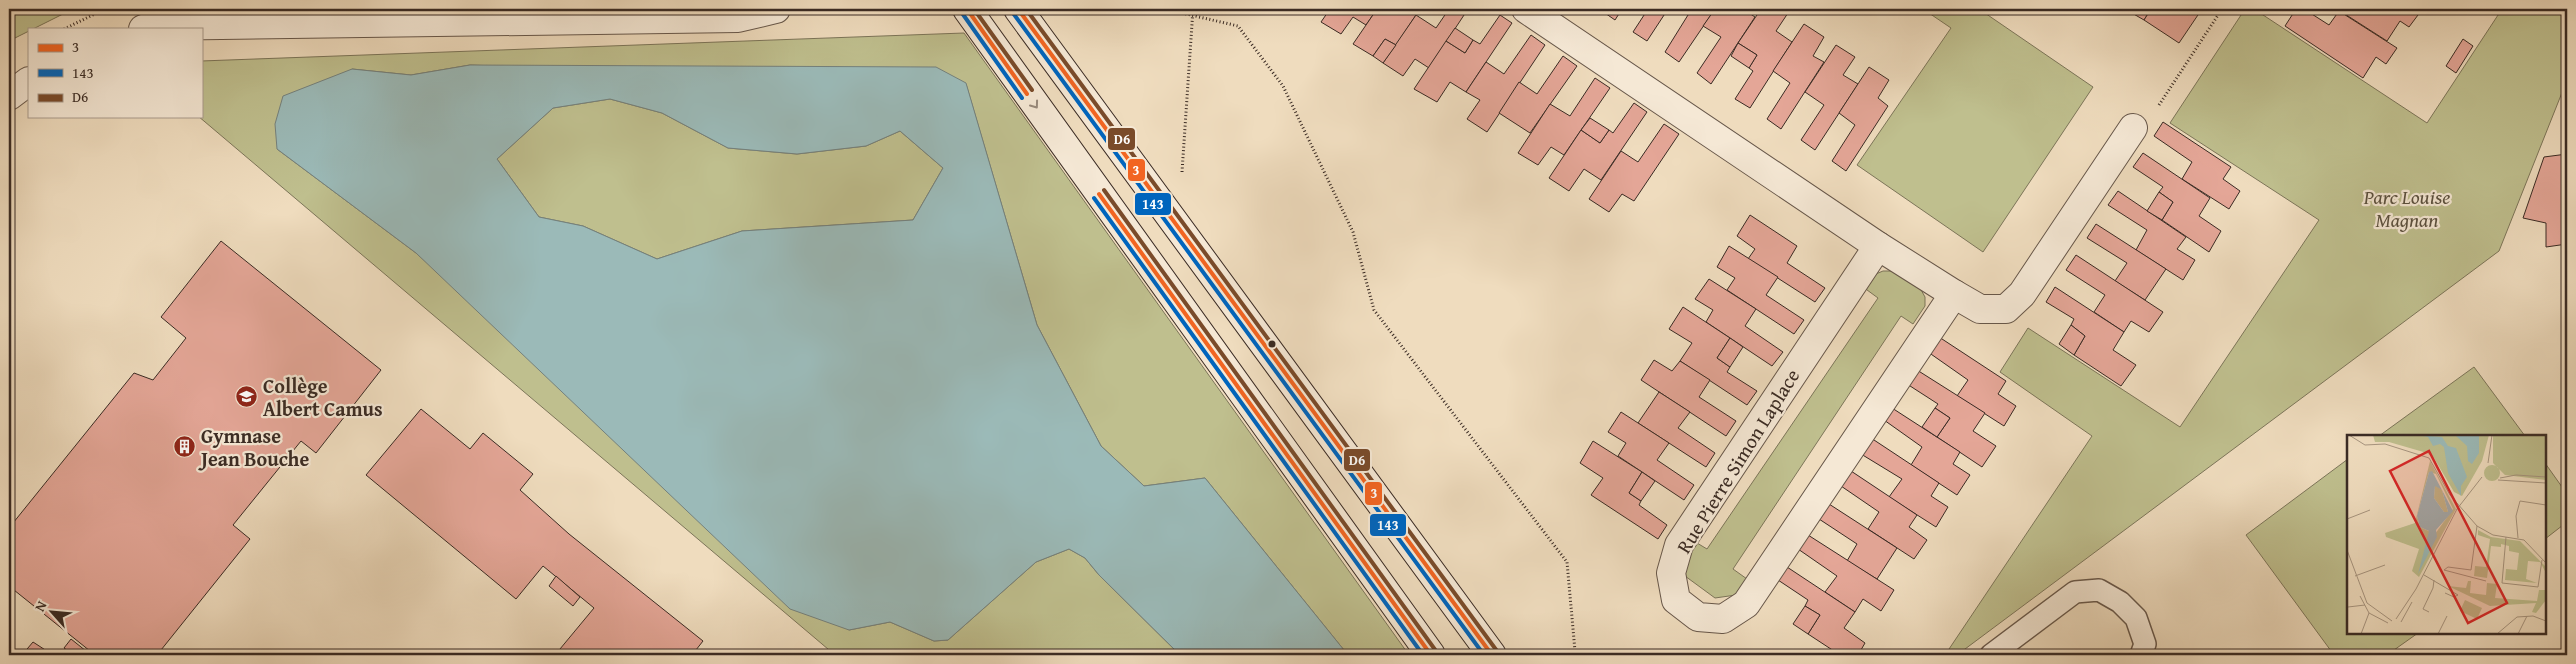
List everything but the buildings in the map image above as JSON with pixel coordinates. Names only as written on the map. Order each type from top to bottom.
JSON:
[{"type":"street","points":[[145,28],[151,26],[738,18],[776,9]]},
{"type":"street","points":[[967,9],[1431,655]]},
{"type":"street","points":[[1018,9],[1492,655]]},
{"type":"street","points":[[1526,9],[1878,246],[1980,309],[2006,309],[2022,294],[2133,128]]},
{"type":"street","points":[[9,96],[28,82]]},
{"type":"street","name":"Rue Pierre Simon Laplace","points":[[1878,246],[1679,545],[1671,573],[1676,600],[1698,617],[1722,619],[1746,604],[1954,294]]},
{"type":"lane","points":[[1991,655],[2076,592],[2099,590],[2120,602],[2136,618],[2145,644],[2140,655]]},
{"type":"path","points":[[66,28],[105,9]]},
{"type":"path","points":[[1165,9],[1238,26],[1282,86],[1353,232],[1374,310],[1567,562],[1575,651],[1578,655]]},
{"type":"path","points":[[1179,228],[1193,9]]},
{"type":"path","points":[[2133,128],[2151,118],[2222,9]]},
{"type":"green space","points":[[9,9],[73,9],[35,28],[28,28],[28,32],[9,41]]},
{"type":"green space","points":[[1923,9],[1979,9],[2093,87],[1983,252],[1857,165],[1951,28]]},
{"type":"green space","name":"Parc Louise Magnan","points":[[2245,9],[2254,9],[2427,123],[2502,9],[2567,9],[2567,80],[2499,251],[1957,655],[1945,655],[2092,436],[2000,372],[2028,328],[2180,427],[2319,220],[2170,123]]},
{"type":"green space","points":[[964,33],[1409,655],[1348,655],[1205,478],[1144,486],[1101,446],[1037,325],[966,84],[470,65],[411,75],[352,69],[277,149],[416,253],[849,630],[890,622],[934,641],[948,640],[1036,562],[1069,549],[1085,558],[1099,575],[1180,655],[835,655],[200,118],[202,118],[202,61]]},
{"type":"green space","points":[[610,99],[662,113],[728,148],[797,154],[866,146],[900,131],[943,168],[913,220],[742,231],[657,259],[583,226],[539,217],[497,159],[553,108]]},
{"type":"green space","points":[[1883,271],[1894,271],[1920,288],[1925,297],[1925,306],[1913,324],[1901,316],[1733,569],[1747,579],[1736,595],[1715,598],[1685,576],[1684,562],[1697,543],[1707,549],[1878,298],[1863,287],[1871,276]]},
{"type":"green space","points":[[2474,367],[2524,435],[2380,435]]},
{"type":"green space","points":[[2347,460],[2347,634],[2417,634],[2387,655],[2334,655],[2246,535]]},
{"type":"green space","points":[[2546,464],[2567,494],[2567,522],[2546,538]]},
{"type":"water","points":[[470,65],[936,67],[966,83],[1037,325],[1101,446],[1144,486],[1205,478],[1348,655],[1180,655],[1099,575],[1085,558],[1069,549],[1036,562],[948,640],[934,641],[890,622],[849,630],[790,609],[416,253],[277,149],[275,124],[283,96],[352,69],[411,75]],"holes":[[[610,99],[662,113],[728,148],[797,154],[866,146],[900,131],[943,168],[913,220],[742,231],[657,259],[583,226],[539,217],[497,159],[553,108]]]},
{"type":"transit line","name":"3","points":[[967,9],[1027,94]]},
{"type":"transit line","name":"D6","points":[[974,9],[1032,90]]},
{"type":"transit line","name":"3","points":[[1018,9],[1492,655]]},
{"type":"transit line","name":"D6","points":[[1026,9],[1497,651]]},
{"type":"transit line","name":"143","points":[[962,13],[1022,98]]},
{"type":"transit line","name":"143","points":[[1013,13],[1484,655]]},
{"type":"transit line","name":"D6","points":[[1104,190],[1436,651]]},
{"type":"transit line","name":"3","points":[[1099,194],[1431,655]]},
{"type":"transit line","name":"143","points":[[1094,198],[1423,655]]},
{"type":"place","name":"Collège Albert Camus","points":[[247,397]]},
{"type":"place","name":"Gymnase Jean Bouche","points":[[185,447]]}]
